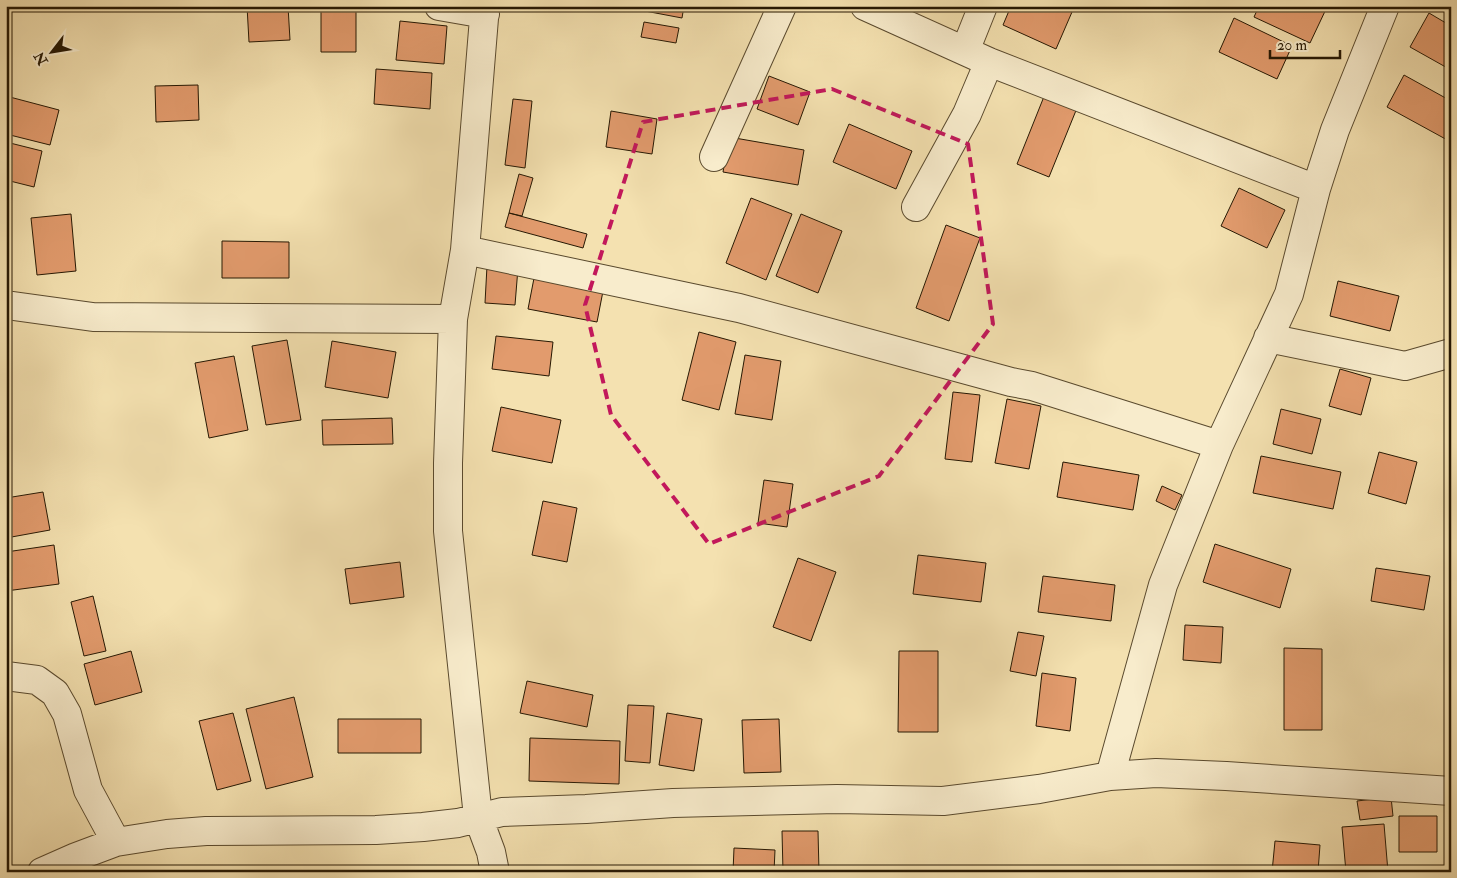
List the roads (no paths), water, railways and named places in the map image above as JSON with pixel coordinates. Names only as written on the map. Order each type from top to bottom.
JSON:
[{"type":"street","points":[[439,6],[485,10],[465,250],[453,319],[448,463],[448,531],[478,818],[491,852],[495,872]]},
{"type":"street","points":[[714,157],[782,6]]},
{"type":"street","points":[[865,6],[977,56],[1316,189]]},
{"type":"street","points":[[916,207],[967,114],[983,6]]},
{"type":"street","points":[[1110,776],[1163,585],[1219,445],[1289,294],[1316,189],[1335,130],[1384,6]]},
{"type":"street","points":[[465,250],[739,308],[1011,382],[1032,386],[1219,445]]},
{"type":"street","points":[[6,305],[93,316],[453,319]]},
{"type":"street","points":[[1268,338],[1404,366],[1451,353]]},
{"type":"street","points":[[6,676],[37,680],[55,693],[67,714],[88,790],[116,842]]},
{"type":"street","points":[[42,872],[116,842],[167,834],[206,831],[376,830],[458,823],[502,812],[673,803],[837,799],[944,801],[1040,790],[1110,776],[1156,773],[1337,782],[1451,791]]}]
